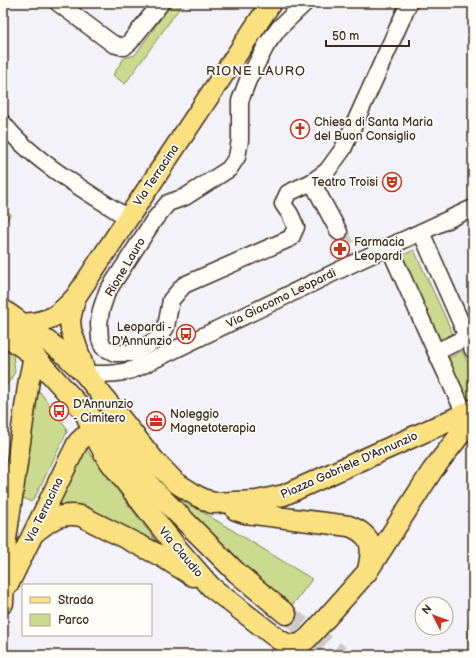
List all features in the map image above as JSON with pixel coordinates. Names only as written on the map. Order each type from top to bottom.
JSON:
[{"type":"main road","name":"Via Terracina","points":[[24,324],[37,323],[52,319],[62,313],[75,298],[271,3]]},
{"type":"main road","points":[[75,298],[70,320],[71,330],[86,374]]},
{"type":"main road","points":[[3,310],[60,351],[86,374]]},
{"type":"main road","name":"Via Claudio","points":[[3,333],[34,356],[85,412],[101,433],[152,488],[282,619]]},
{"type":"main road","name":"Via Terracina","points":[[3,598],[6,540],[28,380],[34,356]]},
{"type":"main road","name":"Piazza Gabriele D'Annunzio","points":[[86,374],[154,460],[175,482],[197,496],[212,503],[257,502],[284,495],[470,414]]},
{"type":"main road","points":[[367,572],[470,414]]},
{"type":"main road","name":"Via Terracina","points":[[3,598],[32,534],[77,444],[85,436],[101,433]]},
{"type":"main road","name":"Via Claudio","points":[[101,433],[107,458],[139,501],[211,587],[286,644],[294,646],[299,645],[315,632],[367,572]]},
{"type":"main road","points":[[13,496],[21,507],[29,511],[35,511],[48,502]]},
{"type":"main road","points":[[212,503],[245,513],[356,528],[363,533],[371,546],[371,554],[367,572]]},
{"type":"main road","points":[[32,534],[53,518],[58,516],[71,514],[81,516],[161,556],[211,587]]},
{"type":"street","points":[[58,3],[114,44],[124,46],[130,42],[161,3]]},
{"type":"street","name":"Rione Lauro","points":[[305,3],[279,28],[267,44],[248,80],[240,102],[240,140],[237,157],[229,169],[185,197],[168,203],[154,220],[107,292],[101,310],[99,324],[100,339],[103,347],[115,353],[132,353],[158,339],[166,327],[171,300],[184,285],[291,238],[296,227],[283,204],[288,193],[312,182],[327,171],[343,149],[409,3]]},
{"type":"street","points":[[3,123],[30,151],[52,168],[128,218]]},
{"type":"street","points":[[312,182],[340,232]]},
{"type":"street","name":"Via Giacomo Leopardi","points":[[86,374],[114,374],[127,372],[137,368],[353,256],[390,247],[473,208]]},
{"type":"street","points":[[421,232],[470,343],[436,352]]},
{"type":"street","points":[[390,247],[436,352],[470,414]]},
{"type":"green space","points":[[172,3],[183,3],[125,84],[113,75],[124,58],[135,55]]},
{"type":"green space","points":[[3,210],[11,214],[3,226]]},
{"type":"green space","points":[[414,250],[453,334],[438,341],[399,257]]},
{"type":"green space","points":[[3,348],[13,355],[15,372],[3,391]]},
{"type":"green space","points":[[462,351],[473,372],[473,397],[468,399],[447,359]]},
{"type":"green space","points":[[40,392],[66,427],[67,432],[35,497],[31,502],[21,497],[34,395]]},
{"type":"green space","points":[[84,446],[156,541],[79,507],[54,504]]},
{"type":"green space","points":[[158,478],[175,494],[191,505],[312,579],[292,606],[204,532]]},
{"type":"green space","points":[[473,597],[473,655],[468,655],[468,625]]},
{"type":"tunnel","points":[[339,232],[350,250]]},
{"type":"tunnel","points":[[286,614],[340,655]]},
{"type":"place","name":"Chiesa di Santa Maria del Buon Consiglio","points":[[300,129]]},
{"type":"place","name":"Teatro Troisi","points":[[392,182]]},
{"type":"place","name":"Farmacia Leopardi","points":[[340,249]]},
{"type":"place","name":"Leopardi - D'Annunzio","points":[[186,334]]},
{"type":"place","name":"D'Annunzio - Cimitero","points":[[59,411]]},
{"type":"place","name":"Noleggio Magnetoterapia","points":[[156,421]]},
{"type":"district","name":"RIONE LAURO","points":[[256,70]]}]
